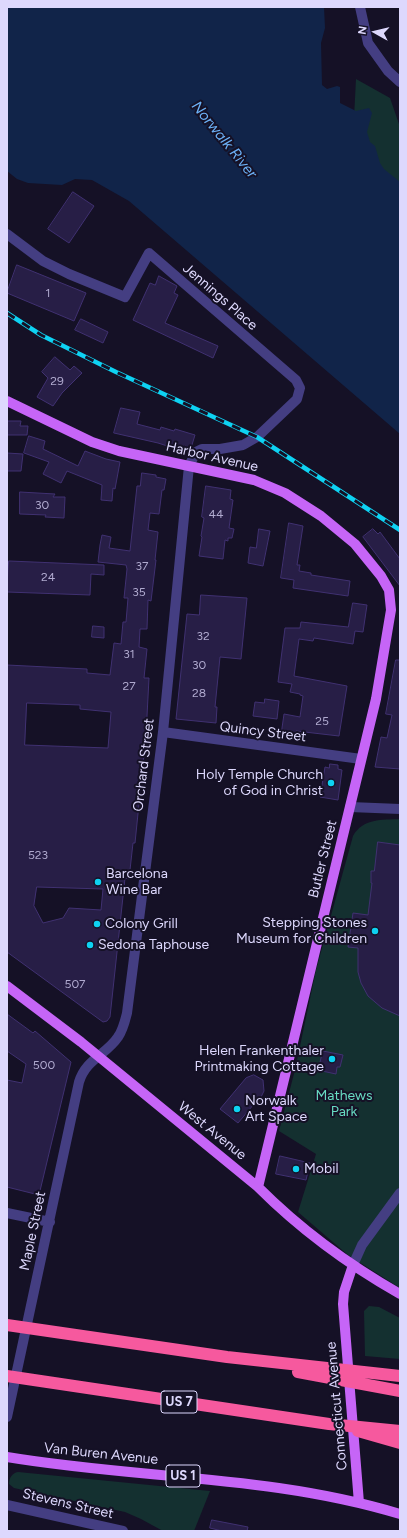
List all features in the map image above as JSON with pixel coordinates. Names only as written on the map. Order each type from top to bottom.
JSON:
[{"type":"highway","points":[[9,1325],[369,1379],[400,1391]]},
{"type":"highway","name":"US 7","points":[[7,1376],[373,1431]]},
{"type":"highway","points":[[369,1379],[400,1376]]},
{"type":"highway","points":[[373,1431],[400,1431]]},
{"type":"highway","points":[[373,1431],[400,1443]]},
{"type":"main road","name":"Harbor Avenue","points":[[7,401],[92,442],[118,451],[254,480],[285,493],[321,516],[355,544],[385,583]]},
{"type":"main road","name":"Butler Street","points":[[258,1187],[350,807],[360,758],[376,699],[391,610],[391,597],[385,583]]},
{"type":"main road","name":"West Avenue","points":[[7,986],[98,1056],[258,1187],[282,1210],[354,1265],[400,1294]]},
{"type":"main road","name":"Connecticut Avenue","points":[[354,1265],[344,1292],[343,1304],[359,1503]]},
{"type":"main road","name":"Van Buren Avenue","points":[[7,1457],[84,1467],[247,1483],[359,1503]]},
{"type":"main road","name":"US 1","points":[[359,1503],[400,1514]]},
{"type":"street","points":[[360,7],[368,43],[388,71],[400,82]]},
{"type":"street","name":"Jennings Place","points":[[7,234],[43,261],[69,274],[126,297],[149,253],[296,380],[300,388],[297,399],[257,437],[243,445],[220,449],[202,449],[196,452],[189,466]]},
{"type":"street","name":"Orchard Street","points":[[98,1056],[118,1037],[127,1013],[163,732],[189,466]]},
{"type":"street","name":"Quincy Street","points":[[163,732],[360,758]]},
{"type":"street","points":[[350,807],[400,809]]},
{"type":"street","name":"Maple Street","points":[[7,1417],[79,1082],[85,1067],[98,1056]]},
{"type":"street","points":[[354,1265],[362,1245],[400,1193]]},
{"type":"street","points":[[7,1213],[50,1222]]},
{"type":"street","name":"Stevens Street","points":[[7,1505],[123,1531]]},
{"type":"green space","points":[[356,79],[390,98],[400,127],[400,211],[352,157]]},
{"type":"green space","name":"Mathews Park","points":[[400,819],[400,1288],[348,1255],[298,1212],[316,1154],[279,1131],[295,1070],[316,970],[353,836],[357,830],[368,823],[380,820]]},
{"type":"green space","points":[[369,1306],[379,1307],[400,1318],[400,1359],[365,1356],[364,1311]]},
{"type":"green space","points":[[18,1472],[210,1491],[194,1531],[163,1531],[125,1512],[14,1488],[9,1484],[11,1476]]},
{"type":"water","name":"Norwalk River","points":[[7,7],[324,7],[325,28],[321,43],[322,85],[327,89],[337,86],[340,87],[340,103],[356,111],[369,108],[372,113],[367,132],[370,142],[375,146],[380,163],[384,169],[400,182],[400,434],[129,201],[92,180],[75,179],[62,185],[28,183],[17,179],[7,171]]},
{"type":"building","points":[[73,192],[94,206],[69,243],[48,229]]},
{"type":"building","points":[[17,265],[86,293],[74,321],[7,293]]},
{"type":"building","points":[[159,276],[177,286],[174,293],[178,295],[165,323],[218,346],[213,358],[133,320],[150,283],[155,285]]},
{"type":"building","points":[[81,319],[108,332],[103,343],[75,330]]},
{"type":"building","points":[[55,357],[70,370],[74,366],[82,373],[62,393],[53,406],[37,397],[48,378],[42,372]]},
{"type":"building","points":[[121,408],[140,412],[137,424],[160,430],[161,427],[174,431],[175,429],[195,435],[191,448],[185,446],[183,451],[158,443],[114,433]]},
{"type":"building","points":[[7,421],[21,421],[20,426],[28,426],[27,435],[7,435]]},
{"type":"building","points":[[29,436],[45,441],[43,449],[78,466],[85,451],[106,459],[120,462],[115,489],[113,488],[112,501],[101,500],[102,485],[67,471],[61,483],[43,474],[49,462],[24,453]]},
{"type":"building","points":[[7,453],[23,454],[21,471],[7,471]]},
{"type":"building","points":[[142,473],[156,475],[156,477],[166,479],[164,490],[162,490],[159,514],[150,513],[148,530],[158,532],[151,601],[148,600],[147,629],[140,629],[139,647],[147,649],[144,678],[149,678],[146,735],[135,843],[133,843],[129,879],[125,878],[110,1017],[107,1021],[103,1022],[7,952],[7,665],[87,669],[87,673],[110,675],[114,643],[121,644],[123,622],[126,622],[128,598],[124,598],[127,569],[126,565],[98,562],[100,545],[102,535],[111,537],[109,548],[130,551],[137,486],[140,486]],"holes":[[[27,703],[80,705],[80,709],[111,712],[108,748],[25,745]],[[37,887],[103,889],[101,910],[69,908],[63,918],[43,923],[34,906]]]},
{"type":"building","points":[[206,486],[231,490],[230,499],[233,500],[229,528],[234,529],[232,538],[228,538],[228,541],[225,540],[223,559],[199,556]]},
{"type":"building","points":[[20,492],[55,494],[53,497],[65,497],[64,518],[45,517],[46,515],[20,514]]},
{"type":"building","points":[[289,523],[303,526],[297,565],[300,565],[299,571],[311,573],[311,575],[350,581],[348,596],[293,588],[294,580],[281,578]]},
{"type":"building","points":[[259,529],[270,531],[263,566],[248,563],[250,547],[256,548]]},
{"type":"building","points":[[373,529],[378,534],[380,532],[400,559],[400,586],[363,537]]},
{"type":"building","points":[[9,561],[104,565],[104,575],[91,574],[90,595],[7,592]]},
{"type":"building","points":[[201,595],[247,598],[241,659],[220,657],[215,707],[217,707],[216,723],[176,719],[187,614],[199,615]]},
{"type":"building","points":[[353,603],[367,605],[363,632],[355,631],[353,644],[314,638],[313,641],[299,639],[294,676],[347,686],[339,736],[296,731],[293,737],[281,735],[284,714],[300,717],[303,696],[290,692],[292,684],[278,682],[285,628],[300,628],[301,622],[348,627]]},
{"type":"building","points":[[93,626],[104,627],[104,638],[92,637]]},
{"type":"building","points":[[396,660],[400,660],[400,769],[375,767],[381,737],[387,738],[392,715],[386,714]]},
{"type":"building","points":[[265,699],[279,701],[277,719],[253,716],[255,702],[264,703]]},
{"type":"building","name":"Holy Temple Church of God in Christ","points":[[330,764],[338,765],[338,769],[342,770],[338,800],[320,797],[325,767],[329,768]]},
{"type":"building","name":"Stepping Stones Museum for Children","points":[[378,842],[400,845],[400,1016],[382,1008],[368,996],[361,983],[358,972],[358,948],[348,947],[353,913],[368,915],[372,883],[371,871],[374,871]]},
{"type":"building","points":[[7,1014],[33,1033],[35,1031],[71,1062],[39,1195],[7,1187],[7,1080],[22,1083],[26,1064],[7,1051]]},
{"type":"building","name":"Helen Frankenthaler Printmaking Cottage","points":[[323,1051],[343,1055],[340,1067],[337,1067],[336,1074],[322,1071],[323,1064],[320,1064]]},
{"type":"building","points":[[254,1075],[263,1080],[264,1091],[260,1099],[259,1098],[238,1123],[220,1109],[246,1078]]},
{"type":"building","points":[[280,1156],[310,1163],[306,1180],[276,1174]]},
{"type":"building","points":[[212,1520],[248,1527],[247,1531],[222,1531],[210,1528]]},
{"type":"railway","points":[[7,313],[41,335],[116,372],[257,437],[400,530]]},
{"type":"place","name":"Holy Temple Church of God in Christ","points":[[331,783]]},
{"type":"place","name":"Barcelona Wine Bar","points":[[98,882]]},
{"type":"place","name":"Colony Grill","points":[[97,924]]},
{"type":"place","name":"Stepping Stones Museum for Children","points":[[375,931]]},
{"type":"place","name":"Sedona Taphouse","points":[[90,945]]},
{"type":"place","name":"Helen Frankenthaler Printmaking Cottage","points":[[332,1059]]},
{"type":"place","name":"Norwalk Art Space","points":[[237,1109]]},
{"type":"place","name":"Mobil","points":[[296,1169]]}]
